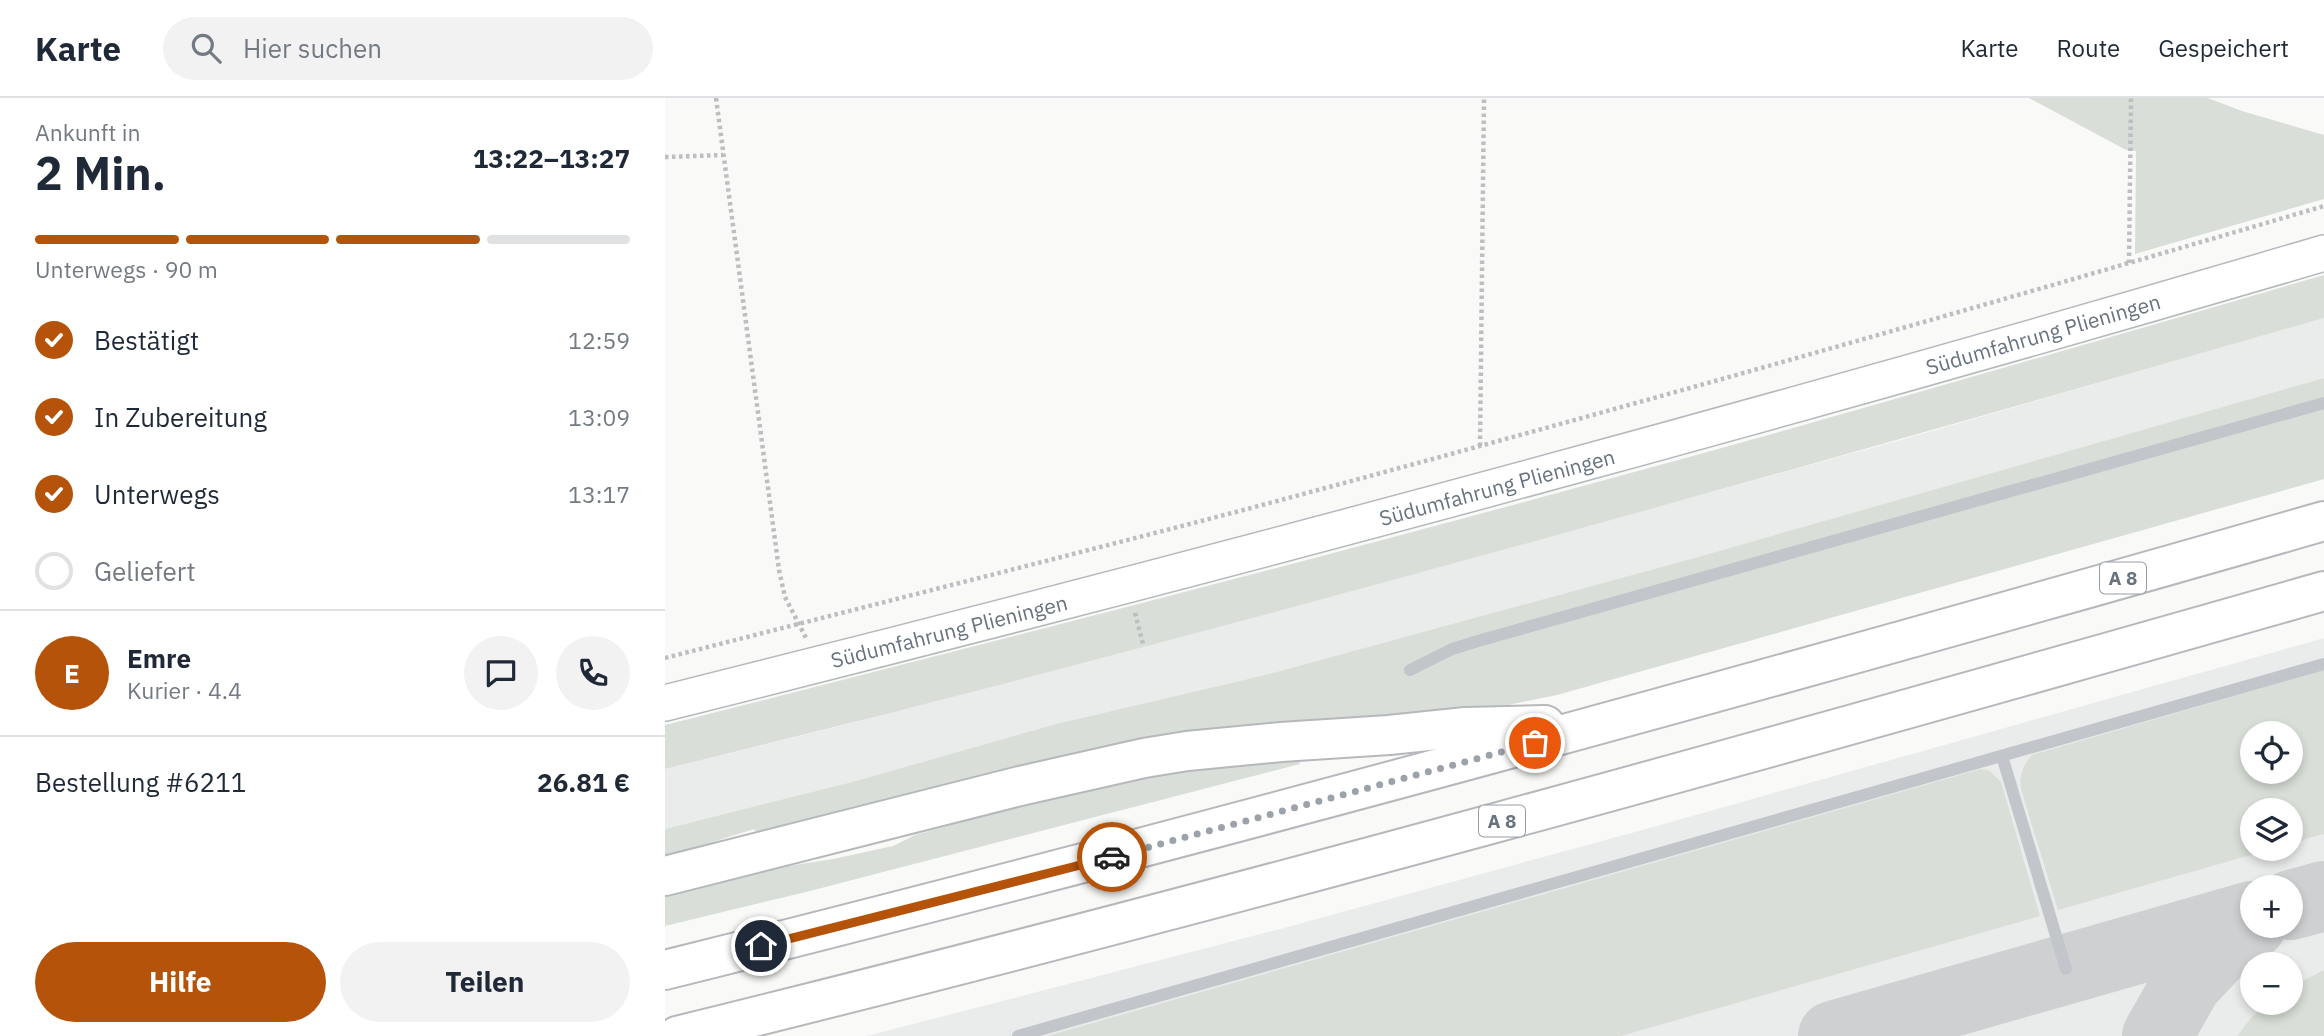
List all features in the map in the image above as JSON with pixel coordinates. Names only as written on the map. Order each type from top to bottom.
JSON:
[{"type":"highway","name":"A 8","points":[[665,970],[1143,849],[1604,724],[2324,521]]},
{"type":"highway","name":"A 8","points":[[677,1036],[1329,868],[2324,591]]},
{"type":"highway","points":[[665,876],[1020,786],[1176,752],[1453,728],[1604,724]]},
{"type":"main road","name":"Südumfahrung Plieningen","points":[[665,703],[1280,546],[1774,411],[2324,253]]},
{"type":"lane","points":[[1410,670],[1452,649],[1478,640],[2324,403]]},
{"type":"lane","points":[[1018,1036],[2324,664]]},
{"type":"lane","points":[[2002,757],[2066,969]]},
{"type":"path","points":[[716,98],[779,570],[785,597],[809,645],[815,666]]},
{"type":"path","points":[[1480,446],[1484,98]]},
{"type":"path","points":[[2129,263],[2131,98]]},
{"type":"path","points":[[665,157],[723,155]]},
{"type":"path","points":[[665,658],[1480,446],[1845,345],[2324,206]]},
{"type":"shaded area","points":[[2029,98],[2208,98],[2324,135],[2324,199],[2135,254],[2136,151],[2126,150]]},
{"type":"shaded area","points":[[2324,275],[2324,318],[1496,552],[1081,663],[665,769],[665,725],[1163,598],[1536,499],[1826,419]]},
{"type":"shaded area","points":[[2324,318],[2324,378],[1698,557],[1265,675],[1056,724],[852,782],[665,829],[665,769],[836,727],[1454,563],[1904,439]]},
{"type":"shaded area","points":[[2324,378],[2324,479],[1557,695],[1469,713],[761,837],[754,829],[665,857],[665,829],[852,782],[1056,724],[1265,675],[1698,557]]},
{"type":"shaded area","points":[[2324,638],[2324,1036],[867,1036],[1284,928]]},
{"type":"shaded area","points":[[2324,670],[2324,834],[2303,840],[2303,798],[2240,798],[2240,858],[2058,910],[2021,789],[2022,771],[2032,755]]},
{"type":"shaded area","points":[[1299,760],[1300,764],[665,926],[665,895],[775,868],[893,846],[915,835],[980,817],[1152,775],[1212,766]]},
{"type":"shaded area","points":[[1981,769],[1990,771],[2001,782],[2040,916],[1621,1036],[1047,1036]]},
{"type":"shaded area","points":[[2324,970],[2324,1036],[2237,1036],[2254,1015],[2303,1015],[2303,981]]},
{"type":"taxiway","points":[[2303,902],[2324,896]]},
{"type":"taxiway","points":[[1833,1036],[2240,919]]},
{"type":"taxiway","points":[[2157,1036],[2187,983],[2220,948],[2240,933]]},
{"type":"way so far","points":[[1112,857],[1535,743]]},
{"type":"route","points":[[761,946],[1112,857]]}]
